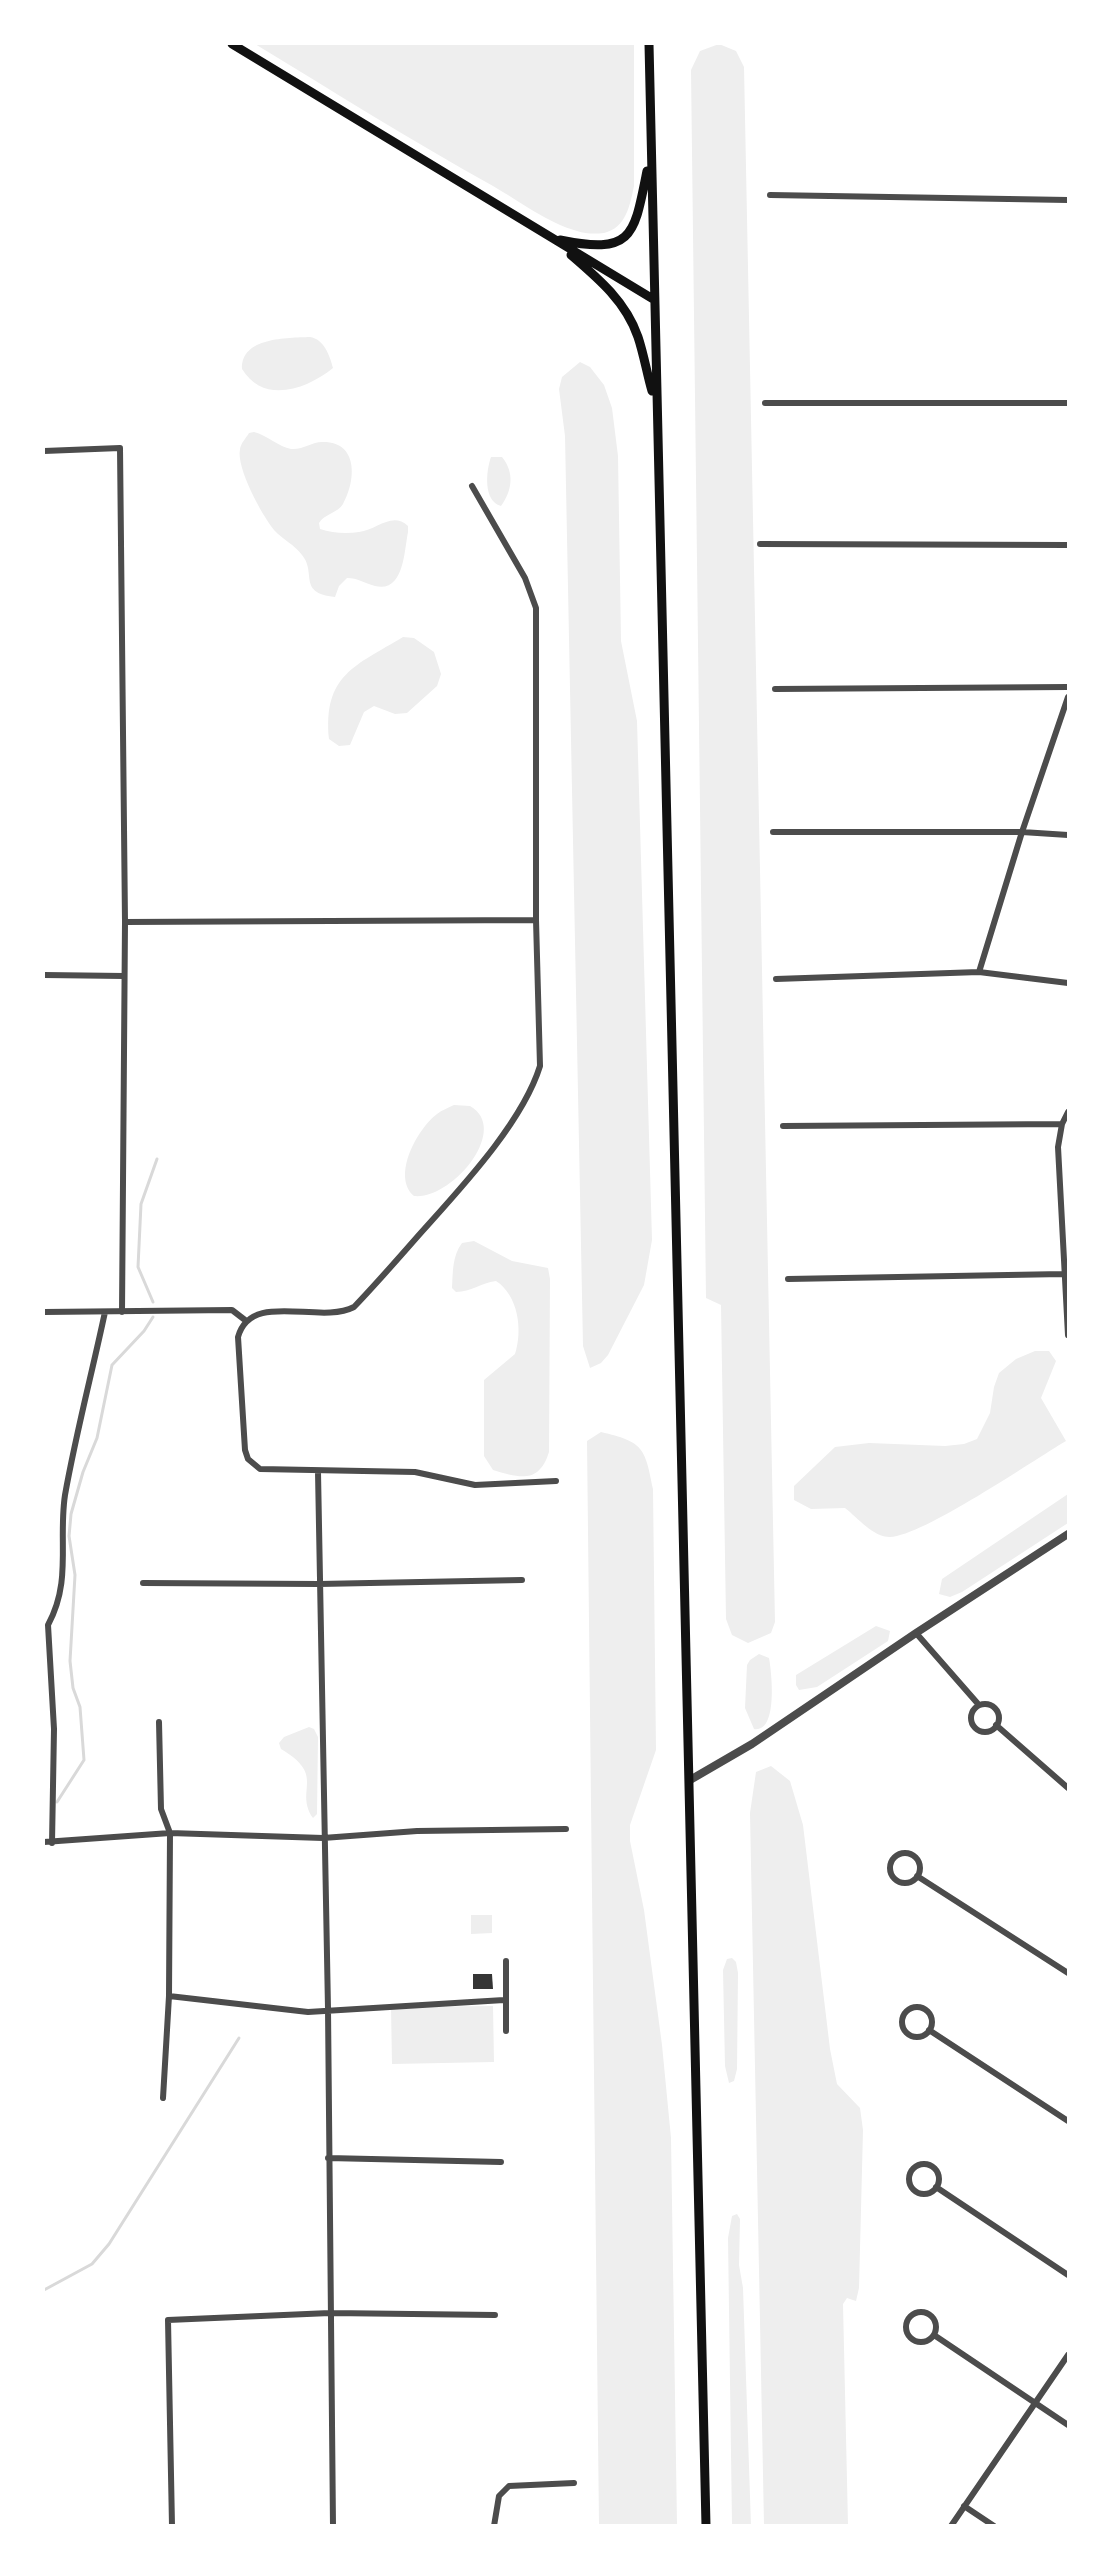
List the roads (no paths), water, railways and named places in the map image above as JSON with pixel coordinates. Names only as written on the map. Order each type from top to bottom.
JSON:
[{"type":"main road","points":[[232,44],[653,299]]},
{"type":"main road","points":[[649,44],[653,299],[706,2526]]},
{"type":"main road","points":[[551,238],[600,246],[626,237],[635,225],[640,210],[651,154]]},
{"type":"main road","points":[[551,238],[607,287],[628,315],[639,338],[656,403]]},
{"type":"street","points":[[770,195],[1068,200]]},
{"type":"street","points":[[765,403],[1068,403]]},
{"type":"street","points":[[44,451],[120,448],[125,922],[122,1311]]},
{"type":"street","points":[[472,486],[525,578],[536,608],[536,920],[540,1066],[533,1088],[507,1128],[452,1197],[354,1307],[339,1312],[257,1312],[245,1320],[238,1337],[245,1450],[248,1459],[260,1469],[318,1472],[415,1472],[475,1485],[556,1481]]},
{"type":"street","points":[[760,544],[1068,545]]},
{"type":"street","points":[[774,689],[1068,687]]},
{"type":"street","points":[[979,972],[1022,832],[1068,697]]},
{"type":"street","points":[[773,832],[1022,832],[1068,835]]},
{"type":"street","points":[[125,922],[536,920]]},
{"type":"street","points":[[776,979],[979,972],[1068,982]]},
{"type":"street","points":[[44,975],[124,976]]},
{"type":"street","points":[[1068,1112],[1062,1124],[1058,1147],[1068,1335]]},
{"type":"street","points":[[783,1126],[1062,1124]]},
{"type":"street","points":[[1060,1218],[1068,1215]]},
{"type":"street","points":[[788,1279],[1063,1274]]},
{"type":"street","points":[[44,1312],[231,1310],[245,1320]]},
{"type":"street","points":[[52,1843],[54,1729],[46,1625],[56,1610],[63,1584],[65,1498],[78,1423],[105,1311]]},
{"type":"street","points":[[318,1472],[323,1838],[328,2009],[333,2526]]},
{"type":"street","points":[[690,1779],[752,1744],[1068,1534]]},
{"type":"street","points":[[143,1583],[319,1584],[522,1580]]},
{"type":"street","points":[[916,1633],[979,1706]]},
{"type":"street","points":[[987,1704],[995,1708],[998,1717],[996,1725],[984,1731],[973,1725],[972,1712],[979,1706],[987,1704]]},
{"type":"street","points":[[159,1722],[161,1809],[170,1833],[169,1996],[163,2098]]},
{"type":"street","points":[[996,1725],[1068,1788]]},
{"type":"street","points":[[44,1842],[170,1833],[323,1838],[417,1831],[566,1828]]},
{"type":"street","points":[[903,1853],[914,1856],[920,1865],[917,1876],[908,1882],[897,1880],[891,1871],[893,1860],[903,1853]]},
{"type":"street","points":[[917,1876],[1068,1973]]},
{"type":"street","points":[[506,1961],[504,2000],[507,2031]]},
{"type":"street","points":[[169,1996],[308,2012],[504,2000]]},
{"type":"street","points":[[914,2008],[925,2010],[931,2019],[929,2030],[920,2036],[908,2034],[902,2025],[904,2014],[914,2008]]},
{"type":"street","points":[[929,2030],[1068,2121]]},
{"type":"street","points":[[328,2158],[501,2162]]},
{"type":"street","points":[[921,2165],[932,2167],[938,2176],[936,2187],[927,2193],[916,2191],[910,2182],[912,2171],[921,2165]]},
{"type":"street","points":[[936,2187],[1068,2275]]},
{"type":"street","points":[[172,2526],[168,2320],[330,2313],[495,2315]]},
{"type":"street","points":[[918,2313],[929,2315],[936,2324],[934,2335],[924,2341],[913,2339],[907,2330],[909,2319],[918,2313]]},
{"type":"street","points":[[934,2335],[1068,2425]]},
{"type":"street","points":[[951,2526],[1068,2355]]},
{"type":"street","points":[[494,2526],[499,2496],[509,2486],[574,2483]]},
{"type":"street","points":[[964,2506],[994,2526]]},
{"type":"waterway","points":[[153,1302],[138,1267],[141,1204],[157,1159]]},
{"type":"waterway","points":[[57,1802],[84,1760],[80,1707],[73,1688],[70,1661],[75,1575],[69,1536],[71,1514],[83,1472],[97,1438],[112,1365],[144,1331],[153,1317]]},
{"type":"waterway","points":[[44,2290],[92,2264],[109,2244],[239,2038]]}]
